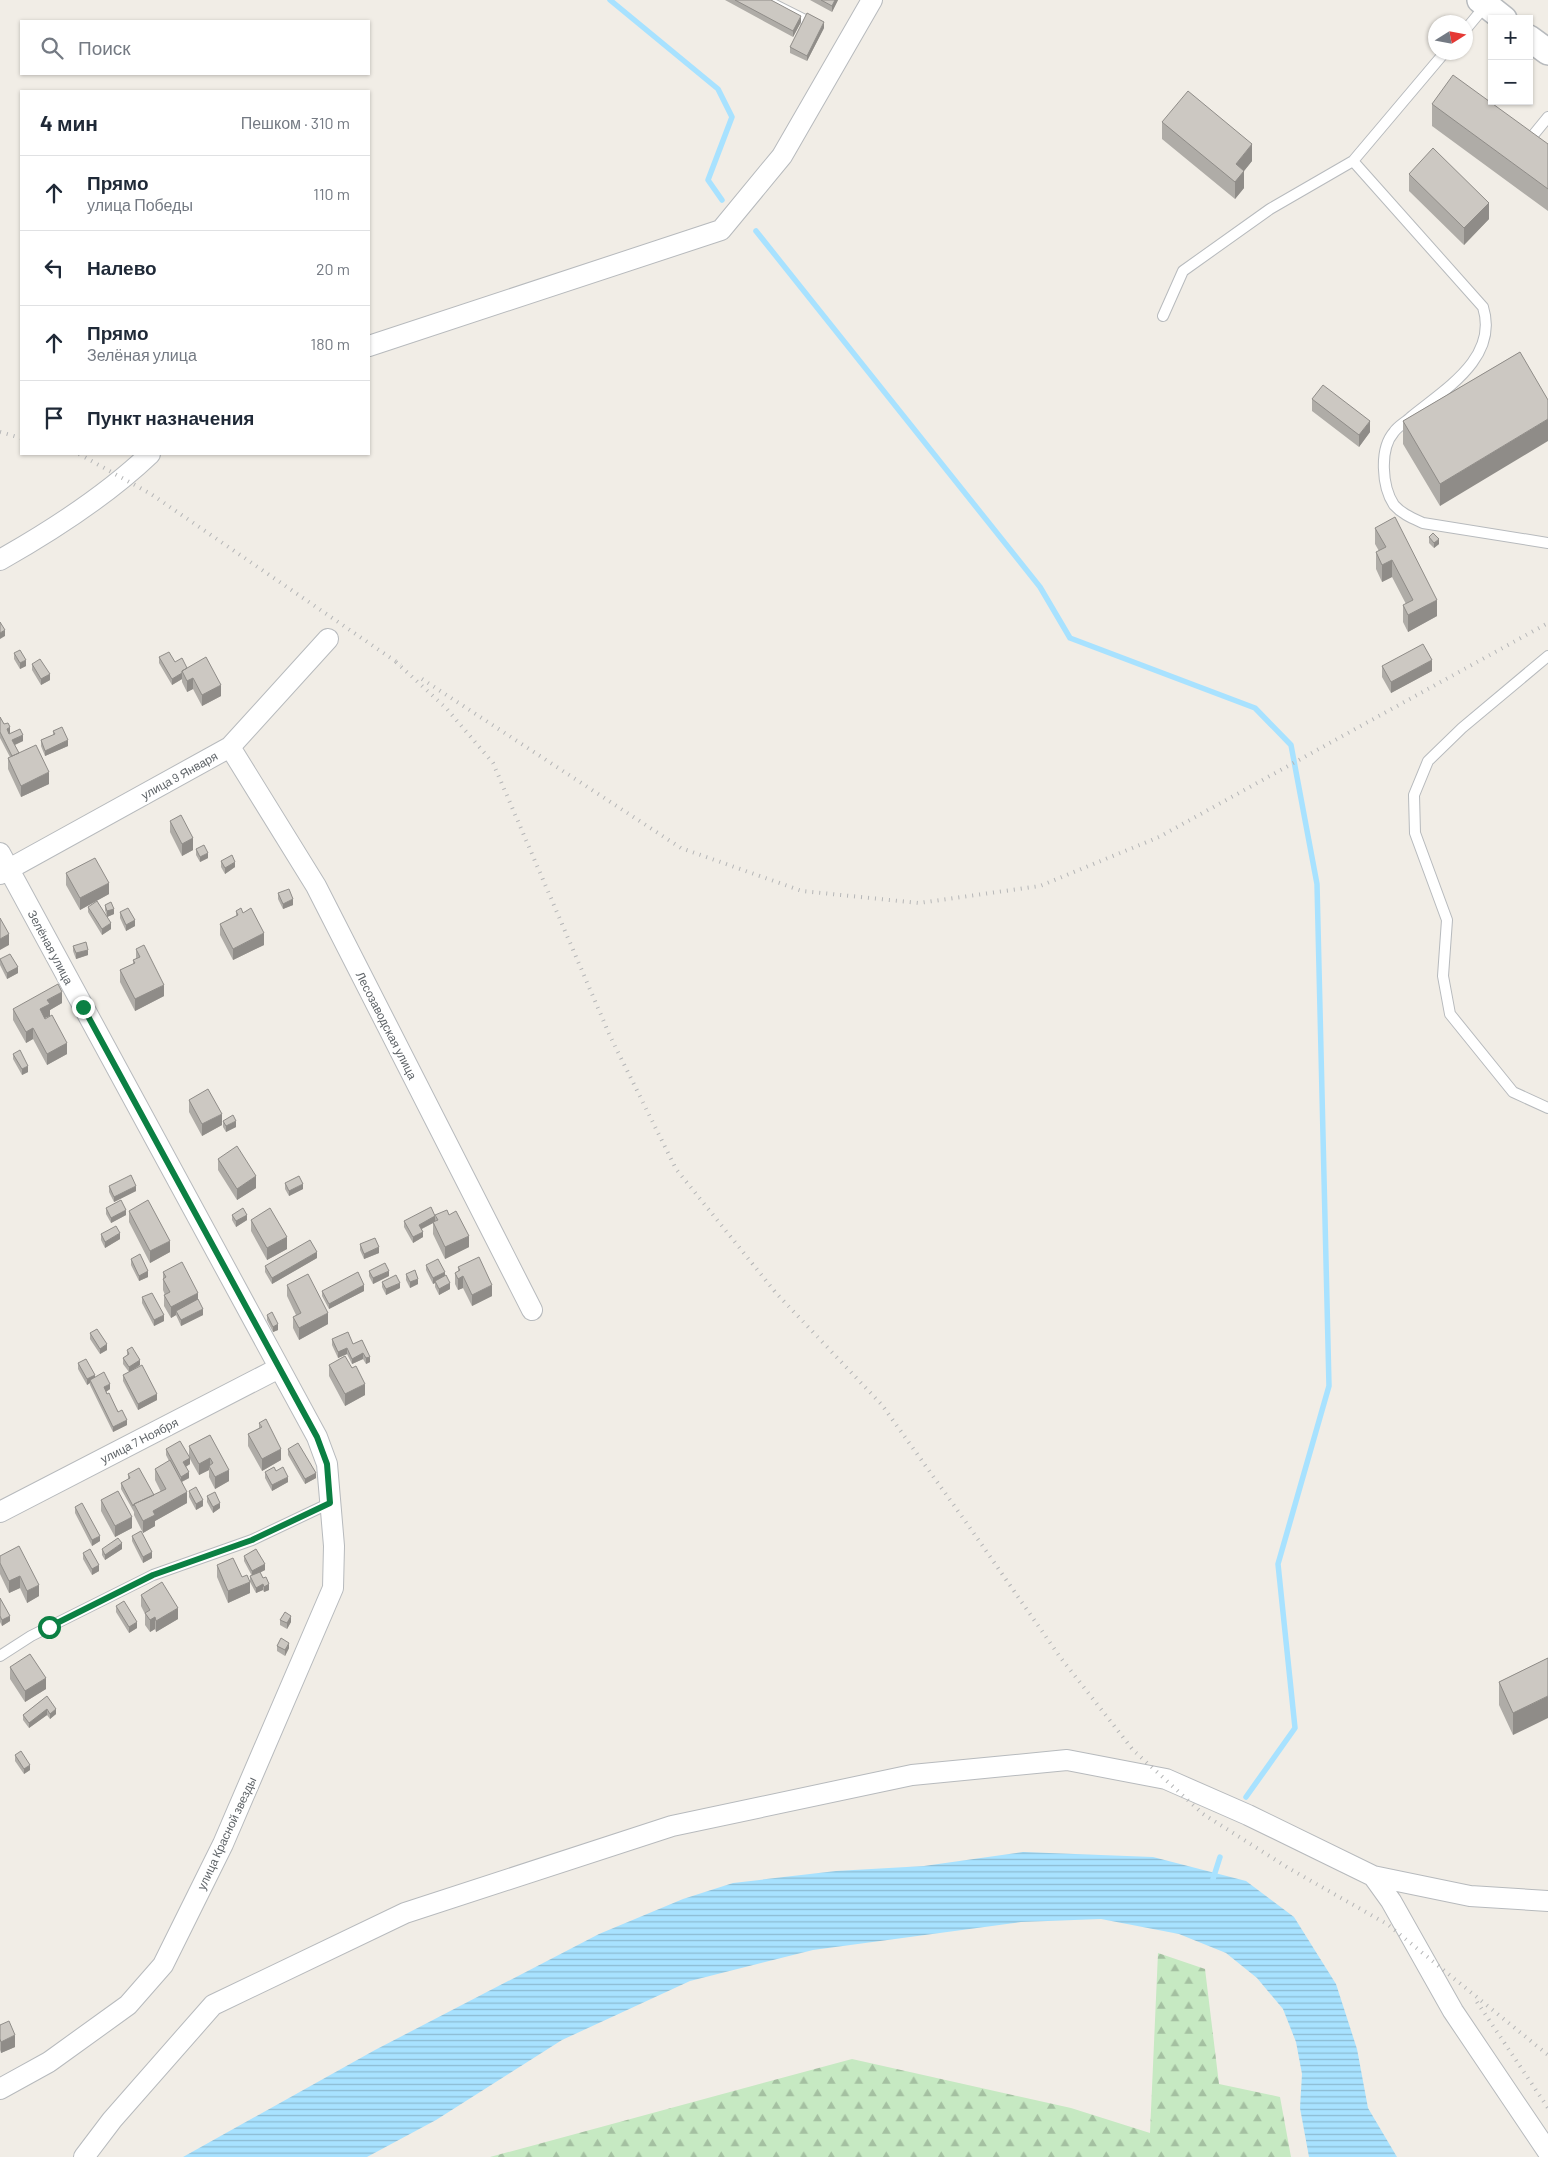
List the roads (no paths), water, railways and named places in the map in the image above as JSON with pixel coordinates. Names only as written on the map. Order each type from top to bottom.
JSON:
[{"type":"street","points":[[370,346],[721,230],[782,156],[872,0]]},
{"type":"street","points":[[1533,41],[1548,52]]},
{"type":"street","points":[[0,560],[33,541],[124,478],[149,455]]},
{"type":"street","name":"улица 9 Января","points":[[3,865],[230,748],[328,639]]},
{"type":"street","name":"Лесозаводская улица","points":[[230,748],[316,886],[532,1310]]},
{"type":"street","name":"Зелёная улица","points":[[3,865],[317,1437]]},
{"type":"street","name":"улица 7 Ноября","points":[[0,1512],[279,1368]]},
{"type":"street","name":"улица Красной звезды","points":[[0,2088],[49,2062],[128,2005],[163,1965],[223,1844],[333,1588],[334,1546],[327,1464],[317,1437]]},
{"type":"street","points":[[84,2157],[112,2120],[213,2005],[405,1913],[672,1826],[912,1775],[1067,1760],[1166,1779],[1248,1814],[1373,1876],[1470,1896],[1548,1901]]},
{"type":"street","points":[[1373,1876],[1391,1901],[1453,2011],[1548,2152]]},
{"type":"lane","points":[[765,0],[813,24]]},
{"type":"lane","points":[[1473,23],[1490,8]]},
{"type":"lane","points":[[1163,316],[1183,271],[1270,209],[1353,161],[1438,60]]},
{"type":"lane","points":[[1530,138],[1548,117]]},
{"type":"lane","points":[[1353,161],[1483,307],[1487,320],[1486,334],[1479,353],[1465,372],[1393,432],[1383,460],[1386,484],[1394,504],[1406,516],[1423,523],[1548,544]]},
{"type":"lane","points":[[1548,656],[1462,728],[1428,761],[1414,795],[1415,833],[1447,920],[1443,976],[1450,1014],[1513,1092],[1548,1108]]},
{"type":"lane","points":[[0,1656],[31,1636],[153,1575],[252,1540],[330,1503]]},
{"type":"water","points":[[1023,1852],[1153,1857],[1246,1881],[1294,1917],[1336,1984],[1357,2049],[1368,2108],[1397,2157],[1309,2157],[1300,2108],[1302,2074],[1296,2042],[1283,2009],[1257,1978],[1226,1953],[1179,1934],[1101,1919],[1021,1922],[813,1950],[690,1981],[562,2040],[436,2120],[367,2157],[183,2157],[375,2050],[599,1934],[683,1899],[733,1883],[836,1871],[924,1866]]},
{"type":"waterway","points":[[610,0],[718,89],[732,117],[708,180],[722,200]]},
{"type":"waterway","points":[[756,231],[1040,587],[1070,638],[1255,708],[1291,745],[1317,884],[1329,1386],[1278,1564],[1295,1728],[1246,1797]]},
{"type":"waterway","points":[[1213,1879],[1220,1857]]},
{"type":"railway","points":[[0,432],[20,438]]},
{"type":"railway","points":[[81,455],[151,494],[401,665]]},
{"type":"railway","points":[[422,679],[681,848],[802,891],[919,903],[1040,886],[1159,837],[1548,623]]},
{"type":"railway","points":[[396,662],[446,708],[493,763],[610,1036],[676,1169],[776,1293],[882,1405],[1060,1657],[1133,1750],[1203,1814],[1290,1869],[1387,1924],[1548,2055]]},
{"type":"railway","points":[[1477,2002],[1548,2108]]}]
